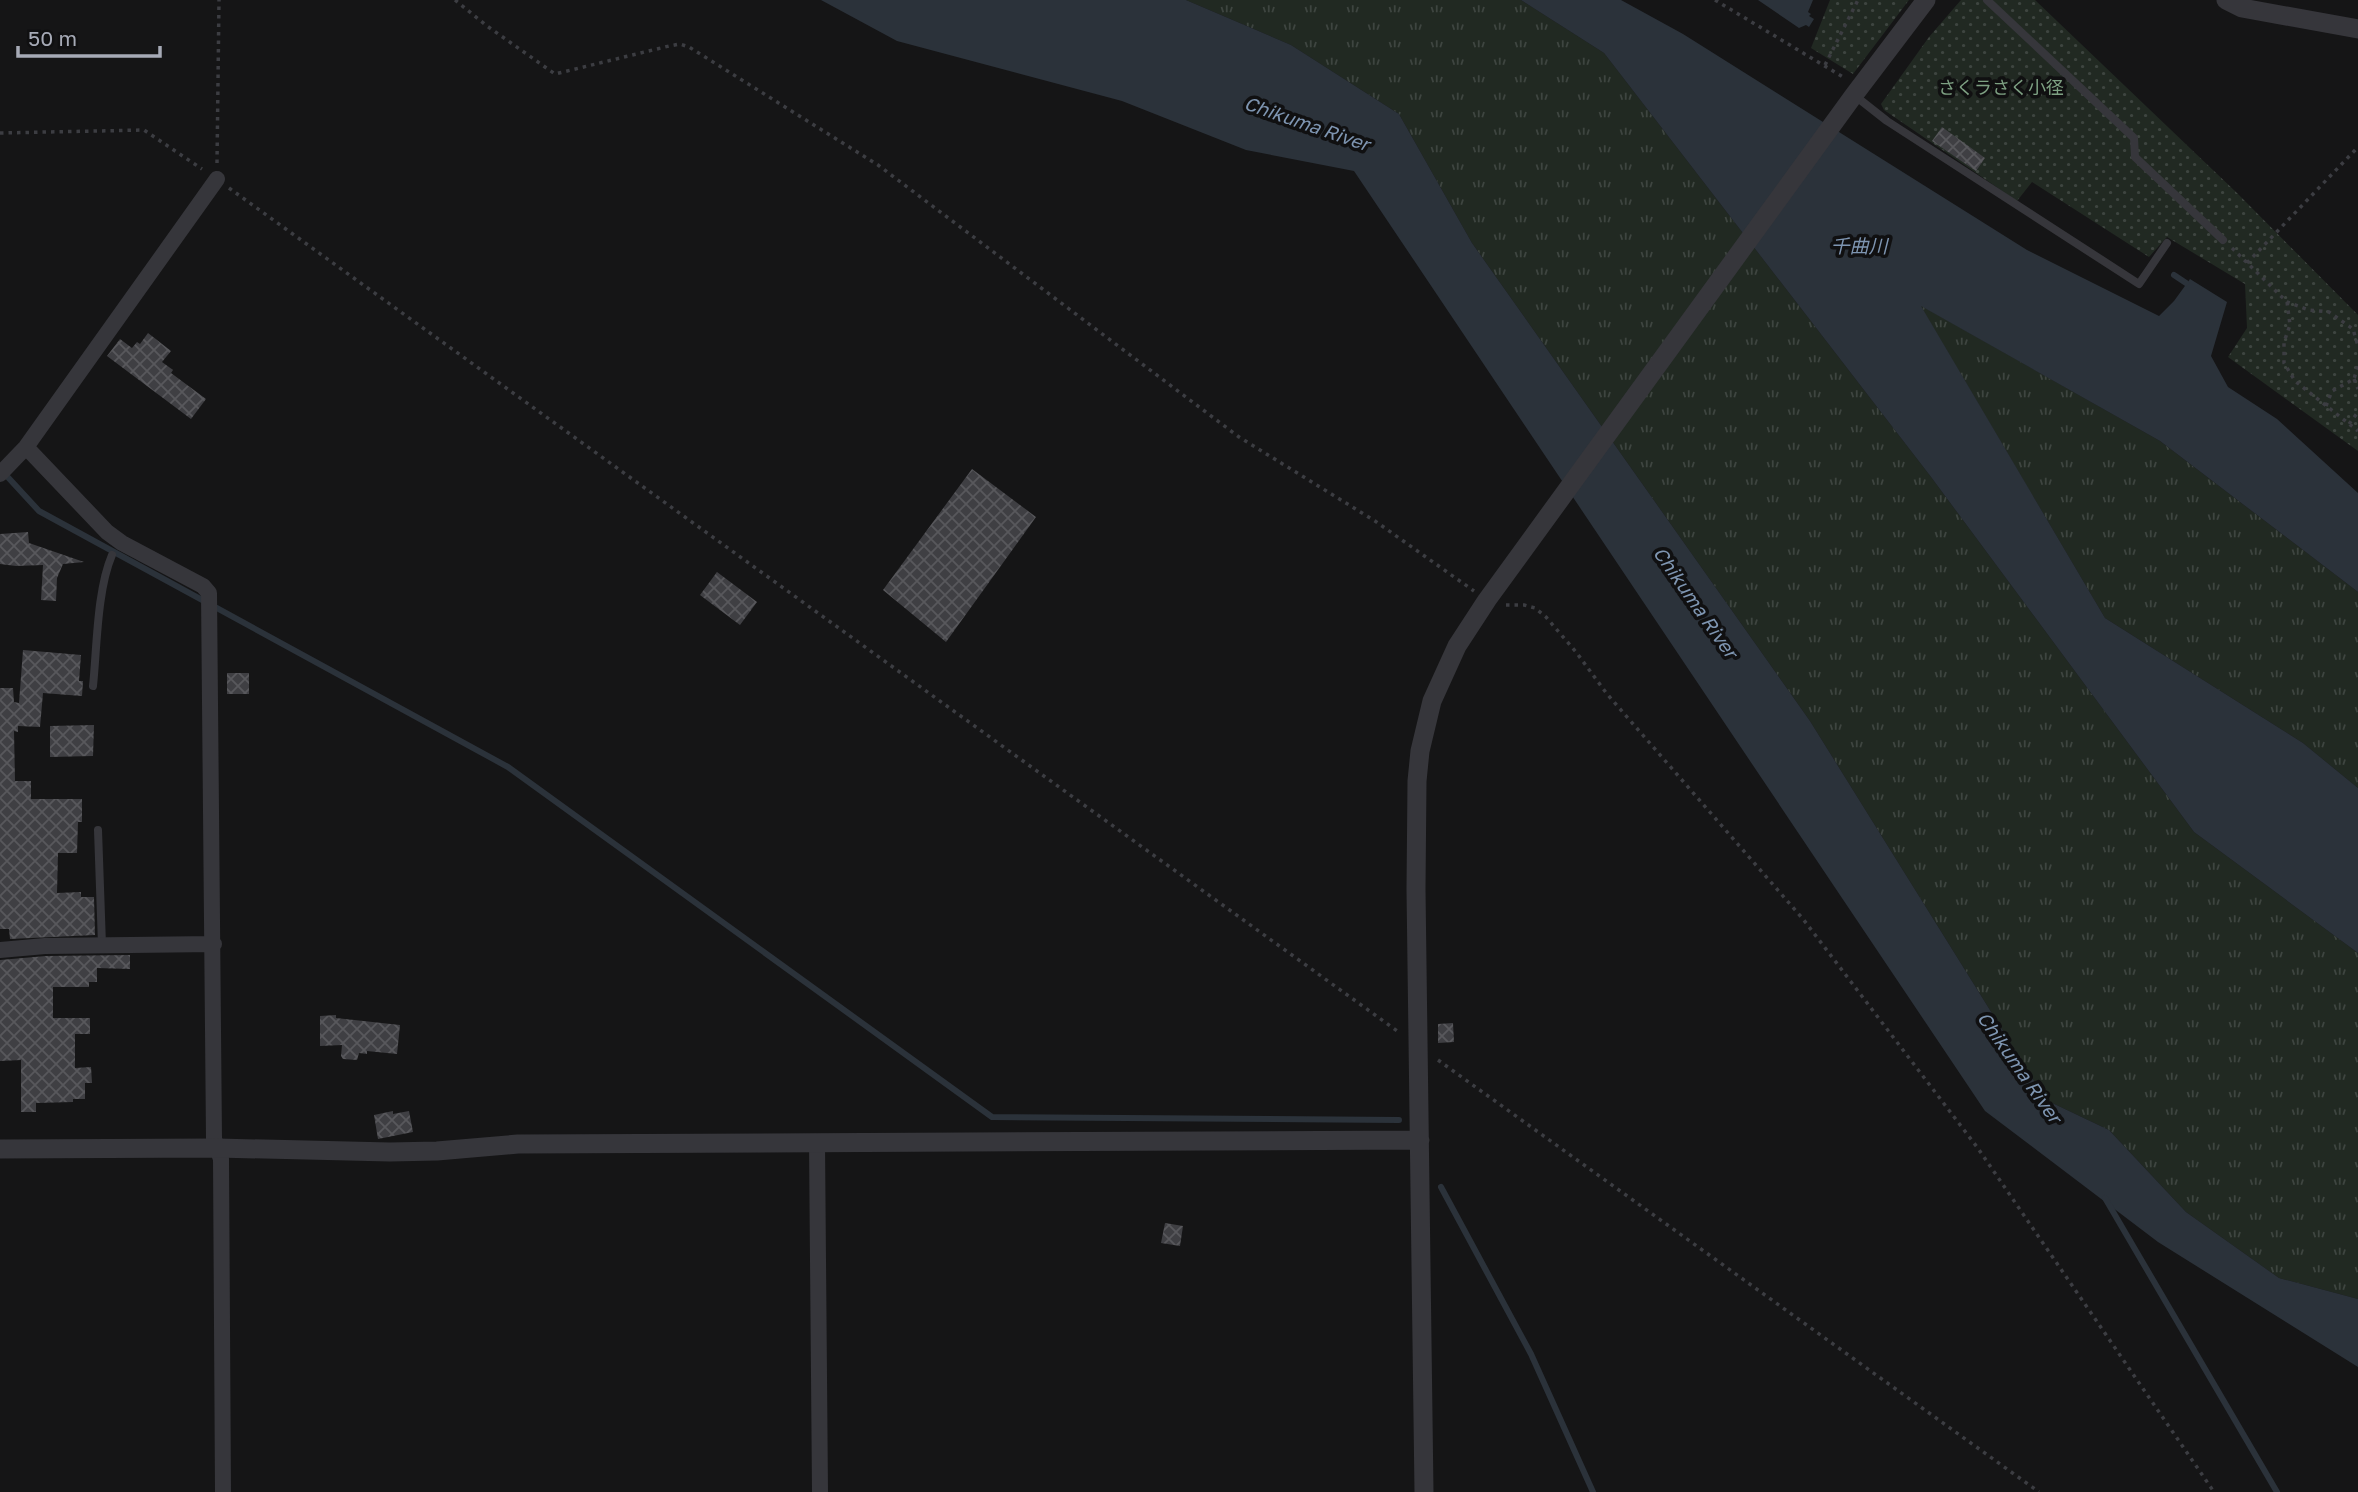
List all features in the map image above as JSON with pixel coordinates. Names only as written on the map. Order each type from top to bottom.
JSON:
[{"type":"street","points":[[1424,1492],[1417,782],[1420,751],[1432,701],[1444,672],[1487,600],[1926,0]]},
{"type":"street","points":[[2226,0],[2253,10],[2358,29]]},
{"type":"street","points":[[2,472],[26,447],[217,179]]},
{"type":"street","points":[[26,447],[107,532],[117,549],[203,586],[207,589],[210,604],[214,1139],[221,1159],[223,1492]]},
{"type":"street","points":[[0,950],[214,944]]},
{"type":"street","points":[[0,1149],[217,1148],[390,1152],[518,1144],[1420,1140]]},
{"type":"street","points":[[817,1143],[820,1492]]},
{"type":"lane","points":[[1987,0],[2134,138],[2135,157],[2223,240]]},
{"type":"lane","points":[[1854,95],[1887,121],[2139,284],[2167,243]]},
{"type":"lane","points":[[93,686],[108,564],[117,549]]},
{"type":"lane","points":[[98,831],[102,946]]},
{"type":"path","points":[[217,179],[219,0]]},
{"type":"path","points":[[455,0],[555,74],[669,46],[680,44],[689,47],[878,165],[1239,437],[1374,520],[1487,600],[1507,606],[1524,605],[1535,608],[1546,617],[1607,694],[1803,919],[1977,1147],[2214,1492]]},
{"type":"path","points":[[1715,0],[1825,65],[1854,95]]},
{"type":"path","points":[[1825,65],[1858,0]]},
{"type":"path","points":[[0,134],[145,130],[217,179],[2039,1492]]},
{"type":"path","points":[[2246,263],[2358,147]]},
{"type":"path","points":[[2223,240],[2287,302],[2309,310],[2329,312],[2353,329],[2358,346]]},
{"type":"path","points":[[2287,302],[2290,325],[2284,342],[2284,363],[2295,381],[2358,431]]},
{"type":"path","points":[[2358,365],[2354,379],[2358,389]]},
{"type":"path","points":[[2326,406],[2332,391],[2354,379]]},
{"type":"path","points":[[2349,425],[2358,412]]},
{"type":"green space","points":[[1186,0],[1521,0],[1604,53],[1931,477],[2194,832],[2358,953],[2358,1299],[2279,1278],[2186,1212],[2109,1130],[2046,1100],[1810,721],[1472,243],[1399,114],[1291,45]]},
{"type":"green space","points":[[1830,0],[1909,0],[1853,74],[1811,48]]},
{"type":"green space","name":"さくラさく小径","points":[[1961,0],[2035,0],[2237,193],[2358,315],[2358,451],[2228,357],[2247,328],[2245,284],[2167,237],[2149,257],[2032,182],[2017,201],[1884,110],[1881,104],[1929,37]]},
{"type":"green space","points":[[1920,305],[2160,441],[2358,592],[2358,788],[2303,743],[2105,618]]},
{"type":"water","name":"Chikuma River","points":[[821,0],[1186,0],[1291,45],[1399,114],[1472,243],[1810,721],[2046,1100],[2109,1130],[2186,1212],[2279,1278],[2358,1299],[2358,1367],[2158,1242],[1985,1111],[1354,171],[1246,150],[1122,101],[897,41]]},
{"type":"water","name":"千曲川","points":[[1521,0],[1621,0],[1683,34],[2027,250],[2159,316],[2190,279],[2227,302],[2211,356],[2228,387],[2277,419],[2358,493],[2358,592],[2160,441],[1921,306],[2105,618],[2303,743],[2358,788],[2358,953],[2194,832],[1931,477],[1604,53]]},
{"type":"water","points":[[1758,0],[1813,0],[1808,12],[1814,19],[1809,27],[1806,25],[1799,28]]},
{"type":"building","points":[[1942,127],[1985,158],[1976,171],[1932,141]]},
{"type":"building","points":[[148,333],[171,351],[162,362],[173,370],[171,373],[206,399],[191,419],[107,356],[120,339],[132,348],[137,342],[140,344]]},
{"type":"building","points":[[972,469],[1036,517],[946,642],[883,590]]},
{"type":"building","points":[[28,532],[29,543],[84,562],[63,564],[57,578],[56,601],[41,600],[43,565],[0,564],[0,534]]},
{"type":"building","points":[[717,572],[757,602],[740,625],[700,595]]},
{"type":"building","points":[[23,650],[81,655],[79,681],[83,681],[82,696],[43,693],[40,727],[18,726],[18,732],[14,731],[15,781],[31,781],[31,799],[82,799],[82,822],[78,822],[77,853],[58,853],[57,893],[81,892],[81,897],[94,897],[95,935],[10,939],[9,929],[0,929],[0,688],[13,688],[14,702],[19,703]]},
{"type":"building","points":[[227,673],[249,673],[249,694],[227,694]]},
{"type":"building","points":[[94,725],[93,756],[50,757],[50,726]]},
{"type":"building","points":[[130,955],[130,969],[97,968],[97,982],[89,982],[89,987],[53,987],[53,1018],[90,1018],[90,1034],[75,1034],[75,1068],[91,1067],[92,1083],[85,1083],[85,1099],[36,1103],[36,1112],[21,1112],[21,1060],[0,1061],[0,960],[46,956]]},
{"type":"building","points":[[336,1015],[336,1018],[400,1025],[397,1054],[367,1051],[367,1054],[359,1053],[357,1060],[343,1059],[342,1045],[320,1046],[320,1016]]},
{"type":"building","points":[[1453,1023],[1454,1042],[1438,1043],[1438,1024]]},
{"type":"building","points":[[393,1111],[393,1114],[409,1111],[413,1132],[378,1139],[374,1115]]},
{"type":"building","points":[[1165,1223],[1183,1226],[1180,1246],[1161,1243]]},
{"type":"waterway","points":[[2174,275],[2186,283]]},
{"type":"waterway","points":[[4,473],[39,511],[508,767],[992,1117],[1399,1120]]},
{"type":"waterway","points":[[1441,1187],[1531,1354],[1593,1492]]},
{"type":"waterway","points":[[2105,1198],[2277,1492]]}]
